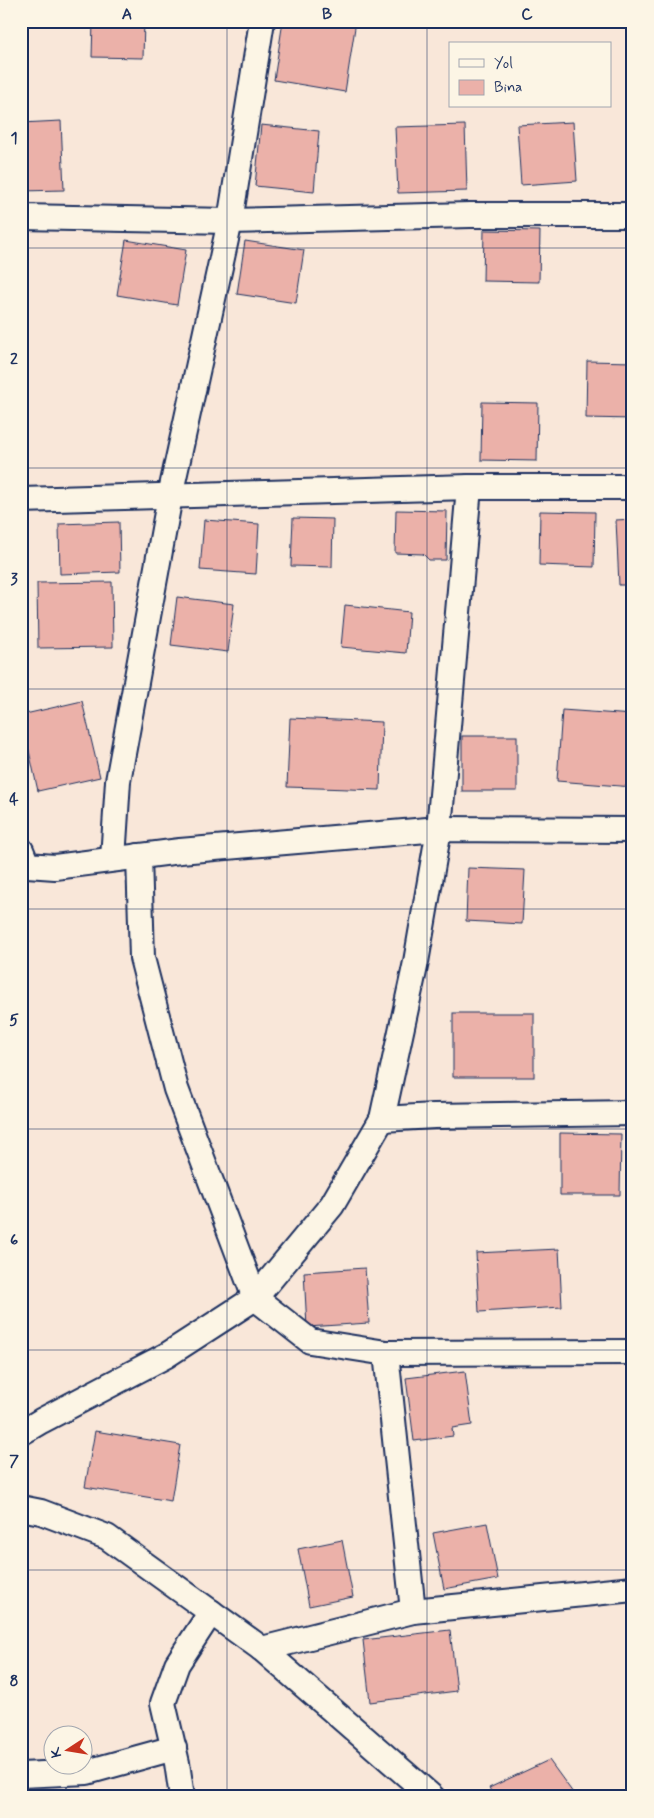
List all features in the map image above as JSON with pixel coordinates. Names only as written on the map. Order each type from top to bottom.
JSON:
[{"type":"street","points":[[113,859],[118,781],[170,496],[230,220],[262,21]]},
{"type":"street","points":[[21,217],[230,220],[470,215],[633,215]]},
{"type":"street","points":[[21,1433],[167,1355],[255,1298],[332,1205],[382,1119],[416,962],[439,829],[469,486]]},
{"type":"street","points":[[21,500],[469,486],[633,487]]},
{"type":"street","points":[[21,850],[27,865],[55,867],[180,851],[439,829],[633,830]]},
{"type":"street","points":[[139,856],[142,958],[176,1089],[255,1298],[310,1341],[386,1353],[633,1352]]},
{"type":"street","points":[[382,1119],[434,1116],[633,1113]]},
{"type":"street","points":[[386,1353],[413,1611]]},
{"type":"street","points":[[21,1508],[41,1512],[107,1537],[262,1649],[432,1797]]},
{"type":"street","points":[[262,1649],[413,1611],[633,1589]]},
{"type":"street","points":[[182,1797],[174,1748],[163,1703],[177,1664],[211,1612]]},
{"type":"street","points":[[21,1776],[88,1772],[174,1748]]},
{"type":"building","points":[[93,21],[144,21],[143,58],[92,57]]},
{"type":"building","points":[[283,21],[356,21],[345,92],[274,80]]},
{"type":"building","points":[[61,121],[64,190],[21,191],[21,123]]},
{"type":"building","points":[[573,122],[577,181],[521,185],[517,125]]},
{"type":"building","points":[[261,125],[319,131],[314,192],[255,186]]},
{"type":"building","points":[[465,125],[467,191],[398,193],[395,127]]},
{"type":"building","points":[[484,230],[540,231],[539,282],[483,281]]},
{"type":"building","points":[[126,240],[186,250],[177,305],[117,295]]},
{"type":"building","points":[[245,241],[304,250],[296,303],[237,294]]},
{"type":"building","points":[[587,361],[633,362],[633,419],[586,418]]},
{"type":"building","points":[[482,402],[538,403],[537,461],[481,460]]},
{"type":"building","points":[[396,510],[447,511],[446,560],[429,560],[423,554],[395,553]]},
{"type":"building","points":[[540,511],[595,512],[594,567],[539,565]]},
{"type":"building","points":[[293,518],[333,519],[332,567],[291,566]]},
{"type":"building","points":[[633,519],[633,585],[619,585],[616,520]]},
{"type":"building","points":[[204,520],[259,524],[256,574],[200,570]]},
{"type":"building","points":[[119,522],[120,572],[60,574],[59,524]]},
{"type":"building","points":[[112,582],[113,647],[38,648],[37,583]]},
{"type":"building","points":[[177,597],[234,604],[228,652],[171,645]]},
{"type":"building","points":[[345,605],[409,612],[406,653],[341,647]]},
{"type":"building","points":[[82,701],[100,777],[38,791],[21,715]]},
{"type":"building","points":[[562,710],[633,715],[633,787],[557,781]]},
{"type":"building","points":[[290,718],[382,722],[380,790],[287,787]]},
{"type":"building","points":[[462,736],[517,736],[517,791],[462,791]]},
{"type":"building","points":[[468,868],[525,870],[522,924],[466,921]]},
{"type":"building","points":[[453,1013],[534,1013],[534,1077],[453,1077]]},
{"type":"building","points":[[560,1133],[621,1134],[620,1195],[560,1195]]},
{"type":"building","points":[[559,1249],[562,1307],[479,1312],[476,1253]]},
{"type":"building","points":[[365,1268],[369,1323],[307,1327],[304,1272]]},
{"type":"building","points":[[465,1371],[472,1425],[452,1428],[453,1436],[414,1441],[406,1378]]},
{"type":"building","points":[[95,1431],[180,1445],[171,1501],[85,1487]]},
{"type":"building","points":[[487,1523],[498,1579],[444,1589],[433,1533]]},
{"type":"building","points":[[342,1540],[353,1597],[309,1606],[298,1549]]},
{"type":"building","points":[[450,1630],[457,1691],[370,1702],[363,1640]]},
{"type":"building","points":[[549,1760],[576,1797],[495,1797],[489,1788]]}]
